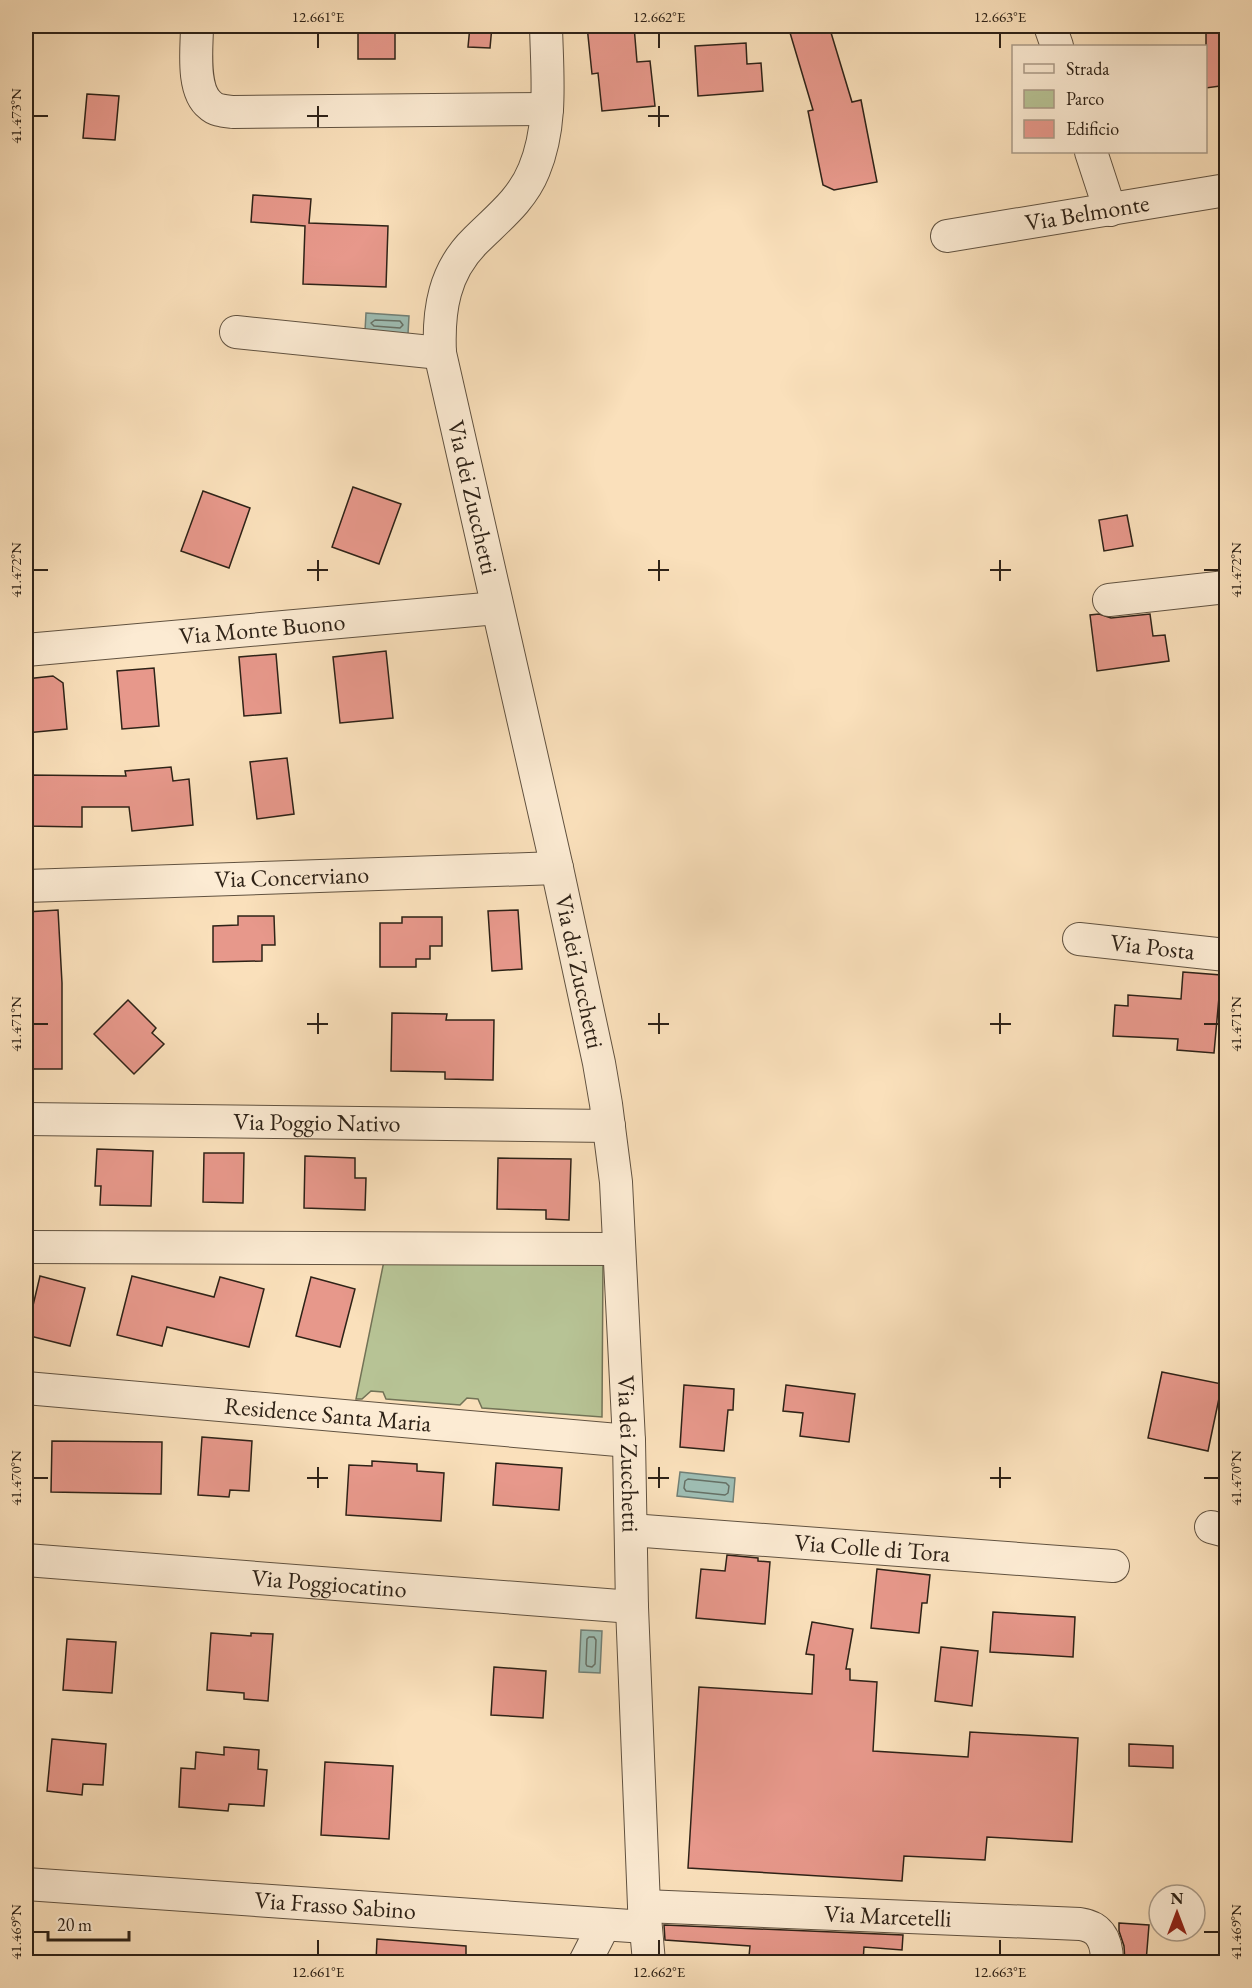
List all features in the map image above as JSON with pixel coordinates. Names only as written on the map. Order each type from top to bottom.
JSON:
[{"type":"street","points":[[197,26],[197,75],[200,91],[210,106],[216,109],[233,112],[547,109]]},
{"type":"street","name":"Via dei Zucchetti","points":[[546,26],[547,109],[541,148],[530,180],[519,197],[464,253],[448,279],[441,300],[440,353],[557,868],[599,1063],[609,1126],[614,1166],[629,1442],[632,1607],[645,1917],[650,1962]]},
{"type":"street","points":[[1050,26],[1057,45]]},
{"type":"street","points":[[1091,153],[1110,210]]},
{"type":"street","name":"Via Belmonte","points":[[947,236],[1227,189]]},
{"type":"street","points":[[236,332],[440,353]]},
{"type":"street","points":[[1109,600],[1227,587]]},
{"type":"street","name":"Via Monte Buono","points":[[26,650],[497,608]]},
{"type":"street","name":"Via Concerviano","points":[[26,886],[557,868]]},
{"type":"street","name":"Via Posta","points":[[1079,939],[1227,956]]},
{"type":"street","name":"Via Poggio Nativo","points":[[26,1119],[609,1126]]},
{"type":"street","points":[[26,1248],[619,1249]]},
{"type":"street","name":"Residence Santa Maria","points":[[26,1388],[629,1442]]},
{"type":"street","name":"Via Colle di Tora","points":[[631,1530],[1113,1566]]},
{"type":"street","name":"Via Poggiocatino","points":[[26,1560],[632,1607]]},
{"type":"street","name":"Via Frasso Sabino","points":[[26,1884],[604,1925],[645,1917]]},
{"type":"street","name":"Via Marcetelli","points":[[645,1917],[1080,1924],[1095,1928],[1100,1932],[1107,1947],[1107,1962]]},
{"type":"street","points":[[585,1962],[604,1925]]},
{"type":"green space","points":[[385,1256],[603,1257],[602,1417],[482,1408],[478,1399],[467,1398],[460,1405],[386,1399],[383,1392],[371,1391],[362,1399],[356,1399]]},
{"type":"water","points":[[366,313],[409,316],[408,334],[365,331]]},
{"type":"water","points":[[680,1472],[735,1478],[733,1502],[677,1496]]},
{"type":"water","points":[[581,1630],[602,1631],[600,1673],[579,1672]]},
{"type":"building","points":[[358,26],[395,26],[395,59],[358,59]]},
{"type":"building","points":[[470,26],[492,26],[490,48],[468,47]]},
{"type":"building","points":[[587,26],[634,26],[637,62],[650,61],[655,106],[602,111],[598,73],[592,74]]},
{"type":"building","points":[[788,26],[829,26],[852,102],[861,100],[877,182],[834,190],[823,185],[808,111],[813,110]]},
{"type":"building","points":[[1227,29],[1227,85],[1207,88],[1206,32]]},
{"type":"building","points":[[746,43],[747,64],[761,63],[763,91],[698,96],[695,46]]},
{"type":"building","points":[[87,94],[119,96],[115,140],[83,138]]},
{"type":"building","points":[[253,195],[311,199],[309,223],[388,226],[386,287],[303,284],[305,226],[251,222]]},
{"type":"building","points":[[353,487],[401,504],[379,564],[332,547]]},
{"type":"building","points":[[203,491],[250,508],[229,568],[181,551]]},
{"type":"building","points":[[1127,515],[1133,546],[1104,551],[1099,520]]},
{"type":"building","points":[[1099,614],[1111,618],[1150,614],[1153,636],[1165,635],[1169,661],[1097,671],[1090,615]]},
{"type":"building","points":[[386,651],[393,718],[340,723],[333,657]]},
{"type":"building","points":[[276,654],[281,713],[244,716],[239,657]]},
{"type":"building","points":[[154,668],[159,726],[122,729],[117,671]]},
{"type":"building","points":[[53,676],[63,683],[67,729],[26,733],[26,679]]},
{"type":"building","points":[[287,758],[294,814],[257,819],[250,762]]},
{"type":"building","points":[[171,767],[173,781],[189,779],[193,825],[132,831],[129,807],[82,807],[82,827],[26,826],[26,775],[126,776],[125,771]]},
{"type":"building","points":[[58,910],[62,983],[62,1069],[26,1069],[26,912]]},
{"type":"building","points":[[518,910],[522,969],[492,971],[488,911]]},
{"type":"building","points":[[238,916],[274,916],[275,945],[262,945],[262,961],[213,962],[213,926],[238,925]]},
{"type":"building","points":[[402,917],[442,917],[442,946],[430,946],[430,959],[416,959],[416,967],[380,967],[380,923],[402,923]]},
{"type":"building","points":[[1183,972],[1221,975],[1214,1053],[1177,1050],[1178,1039],[1113,1036],[1115,1005],[1128,1006],[1128,995],[1181,999]]},
{"type":"building","points":[[128,1000],[156,1028],[152,1033],[164,1044],[134,1074],[94,1034]]},
{"type":"building","points":[[392,1013],[447,1014],[446,1020],[494,1020],[493,1080],[445,1079],[445,1072],[391,1071]]},
{"type":"building","points":[[97,1149],[153,1151],[151,1206],[100,1205],[101,1186],[95,1186]]},
{"type":"building","points":[[204,1153],[244,1153],[243,1203],[203,1202]]},
{"type":"building","points":[[305,1156],[355,1158],[355,1178],[366,1178],[365,1210],[304,1208]]},
{"type":"building","points":[[498,1158],[571,1159],[569,1220],[546,1219],[546,1210],[497,1209]]},
{"type":"building","points":[[40,1276],[85,1288],[70,1346],[26,1335]]},
{"type":"building","points":[[132,1276],[214,1297],[220,1277],[264,1289],[249,1347],[167,1327],[162,1346],[117,1335]]},
{"type":"building","points":[[311,1277],[355,1289],[340,1347],[296,1336]]},
{"type":"building","points":[[1162,1372],[1222,1384],[1208,1451],[1148,1438]]},
{"type":"building","points":[[684,1385],[734,1389],[733,1410],[728,1410],[724,1451],[680,1447]]},
{"type":"building","points":[[786,1385],[855,1394],[849,1442],[800,1436],[803,1413],[783,1411]]},
{"type":"building","points":[[202,1437],[252,1441],[249,1491],[230,1490],[229,1497],[198,1495]]},
{"type":"building","points":[[52,1441],[162,1442],[161,1494],[51,1492]]},
{"type":"building","points":[[372,1461],[417,1464],[417,1471],[444,1473],[441,1521],[346,1515],[349,1465],[372,1466]]},
{"type":"building","points":[[496,1463],[562,1468],[559,1510],[493,1505]]},
{"type":"building","points":[[727,1555],[758,1558],[758,1561],[770,1562],[765,1624],[696,1618],[701,1569],[725,1571]]},
{"type":"building","points":[[877,1569],[930,1575],[927,1603],[922,1603],[919,1633],[871,1628]]},
{"type":"building","points":[[993,1612],[1075,1617],[1073,1657],[990,1652]]},
{"type":"building","points":[[812,1622],[853,1629],[846,1669],[850,1669],[850,1680],[877,1682],[873,1751],[968,1757],[970,1732],[1078,1738],[1072,1842],[987,1837],[985,1860],[904,1856],[902,1881],[688,1868],[699,1687],[812,1694],[814,1655],[806,1654]]},
{"type":"building","points":[[211,1633],[251,1636],[251,1633],[273,1634],[268,1701],[244,1699],[244,1693],[207,1690]]},
{"type":"building","points":[[67,1639],[116,1642],[112,1693],[63,1690]]},
{"type":"building","points":[[941,1647],[978,1651],[972,1706],[935,1701]]},
{"type":"building","points":[[494,1667],[546,1671],[543,1718],[491,1715]]},
{"type":"building","points":[[52,1739],[106,1744],[103,1785],[83,1784],[82,1795],[47,1791]]},
{"type":"building","points":[[1129,1744],[1173,1746],[1173,1768],[1129,1766]]},
{"type":"building","points":[[224,1747],[259,1750],[258,1769],[267,1770],[264,1806],[229,1804],[228,1811],[179,1807],[181,1768],[195,1769],[196,1752],[224,1755]]},
{"type":"building","points":[[325,1762],[393,1766],[389,1839],[321,1835]]},
{"type":"building","points":[[1119,1923],[1147,1925],[1146,1962],[1125,1962],[1124,1946]]},
{"type":"building","points":[[664,1925],[903,1935],[902,1950],[864,1947],[863,1962],[793,1962],[793,1959],[749,1956],[750,1946],[665,1940]]},
{"type":"building","points":[[377,1939],[466,1946],[466,1962],[376,1962]]}]
